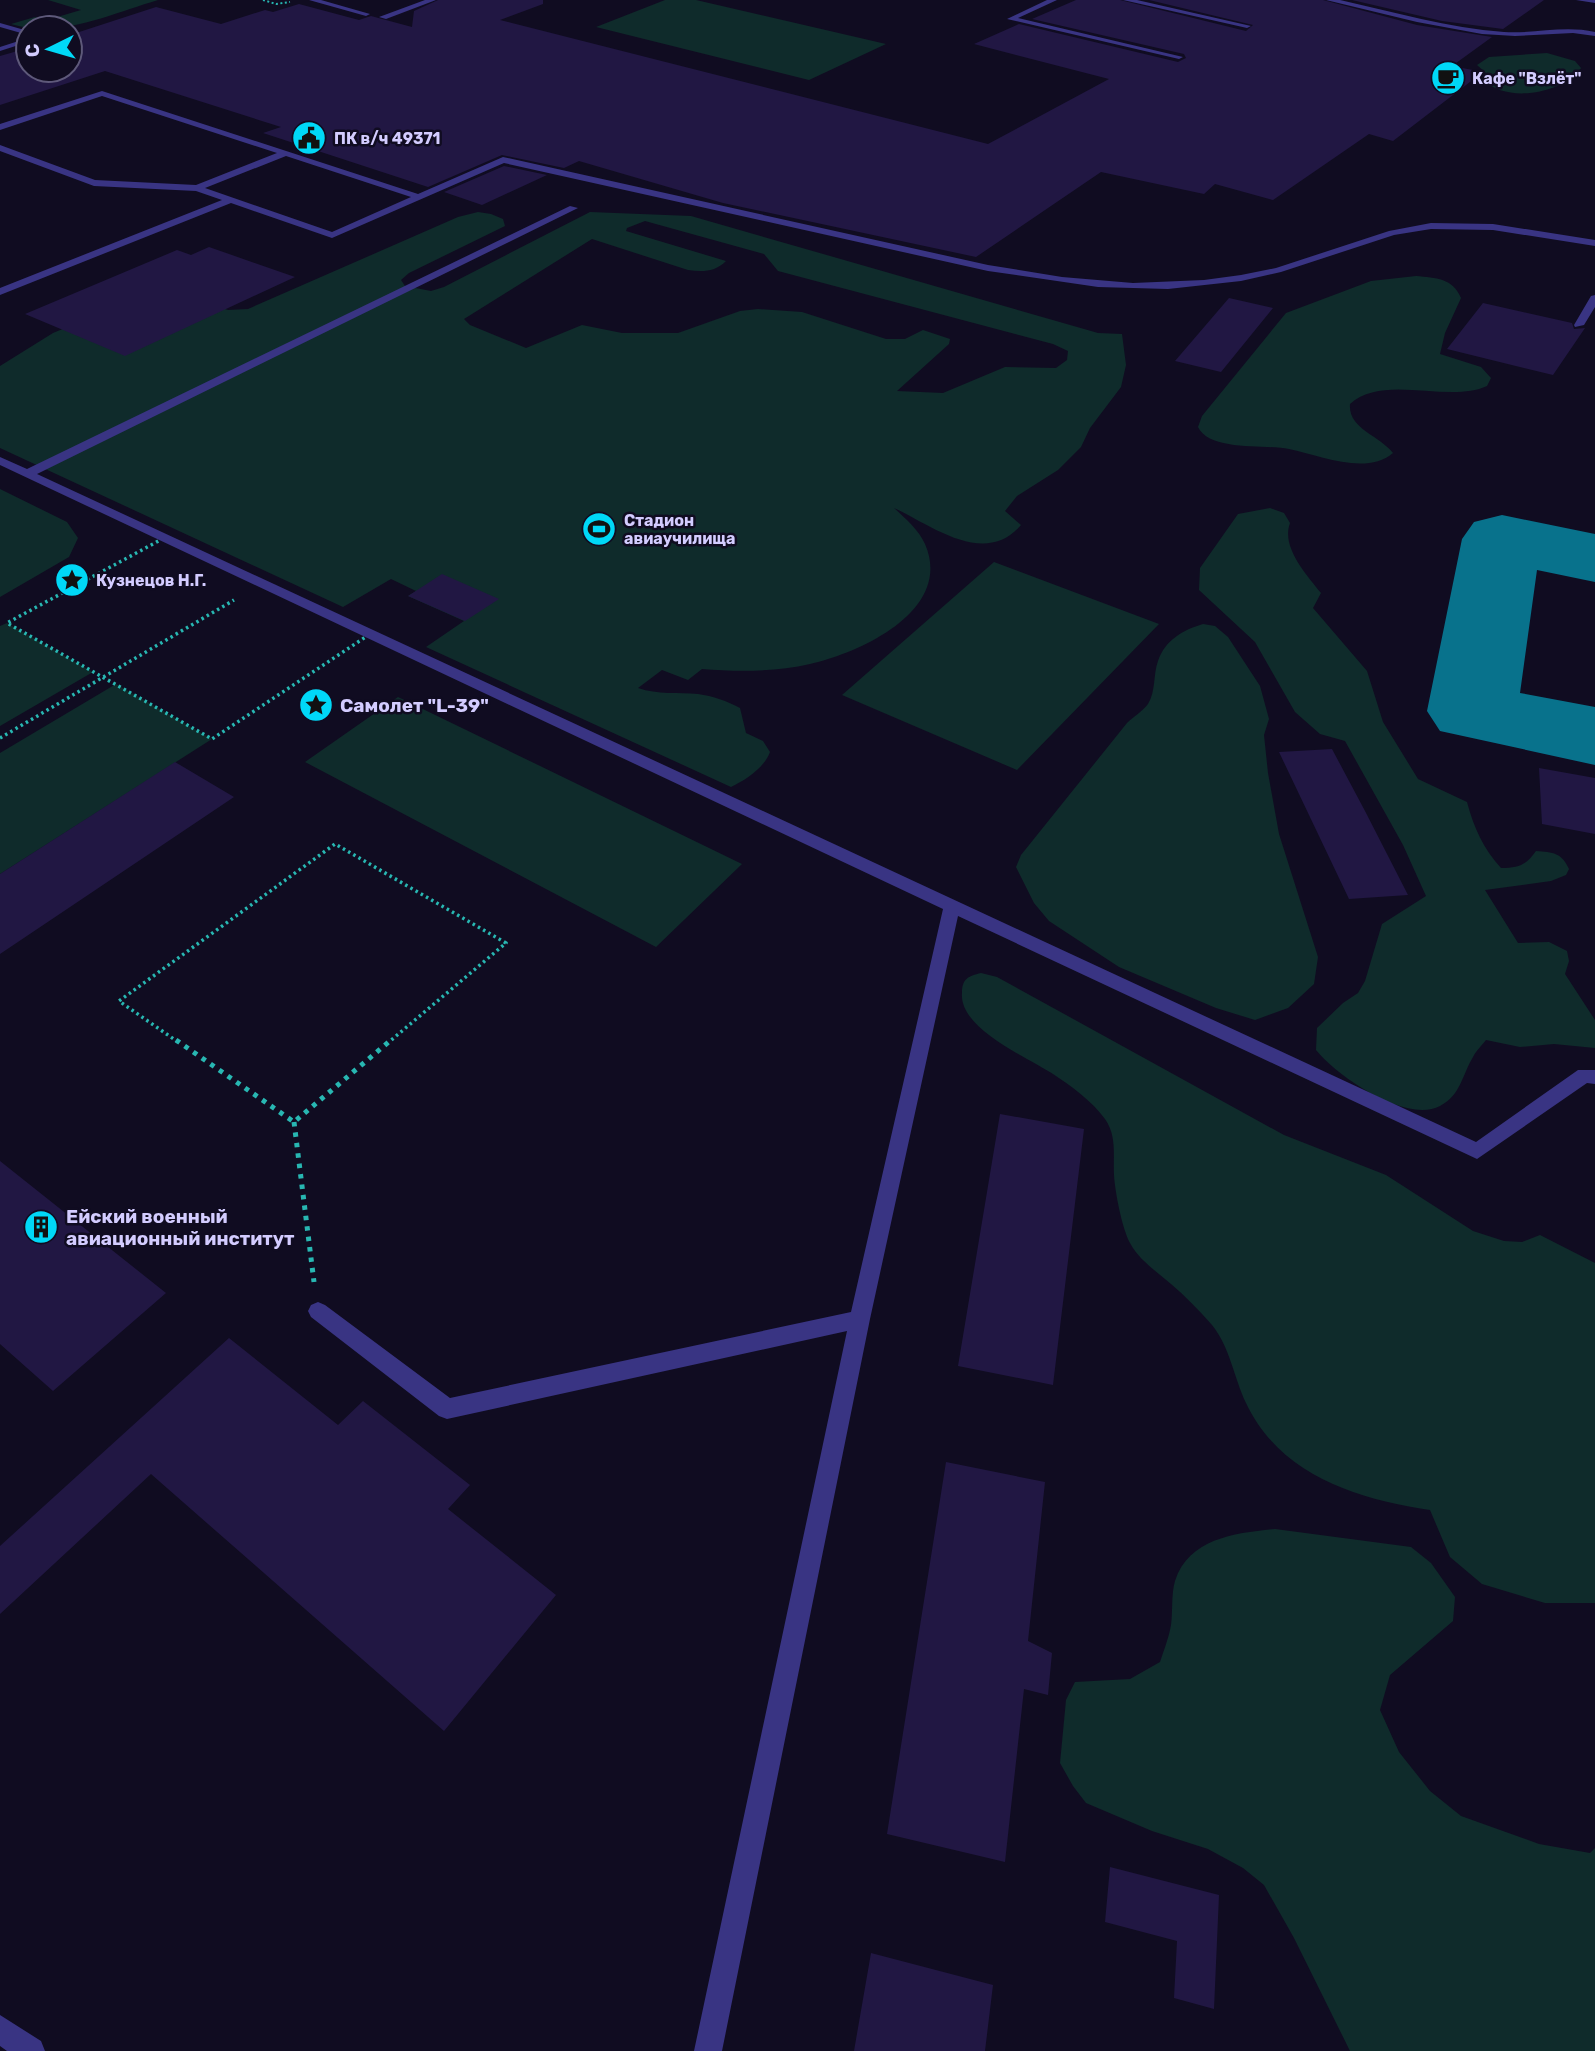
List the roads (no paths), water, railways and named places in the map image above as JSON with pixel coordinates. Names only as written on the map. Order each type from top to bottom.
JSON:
[{"type":"street","points":[[313,0],[366,14]]},
{"type":"street","points":[[383,17],[432,0]]},
{"type":"street","points":[[1053,0],[1011,19],[1179,57]]},
{"type":"street","points":[[1127,0],[1247,26]]},
{"type":"street","points":[[1330,0],[1498,33],[1545,34],[1582,31],[1595,27]]},
{"type":"street","points":[[1580,0],[1595,1]]},
{"type":"street","points":[[1582,31],[1595,34]]},
{"type":"street","points":[[0,127],[102,93],[419,197]]},
{"type":"street","points":[[0,148],[94,183],[197,188],[332,235],[503,160],[1001,270],[1063,282],[1134,288],[1230,281],[1400,232],[1431,226],[1495,227],[1595,243]]},
{"type":"street","points":[[197,188],[286,153]]},
{"type":"street","points":[[0,292],[230,200]]},
{"type":"street","points":[[27,474],[573,208]]},
{"type":"street","points":[[1579,325],[1595,298]]},
{"type":"street","points":[[0,461],[164,538]]},
{"type":"street","points":[[370,634],[1477,1152],[1584,1075],[1595,1077]]},
{"type":"street","points":[[709,2051],[860,1318],[951,906]]},
{"type":"street","points":[[318,1311],[447,1409],[860,1318]]},
{"type":"street","points":[[0,2029],[31,2051]]},
{"type":"place","name":"Кафе \"Взлёт\"","points":[[1448,78]]},
{"type":"place","name":"ПК в/ч 49371","points":[[309,138]]},
{"type":"place","name":"Стадион авиаучилища","points":[[599,529]]},
{"type":"place","name":"Кузнецов Н.Г.","points":[[72,580]]},
{"type":"place","name":"Самолет \"L-39\"","points":[[316,705]]},
{"type":"place","name":"Ейский военный авиационный институт","points":[[41,1227]]}]
